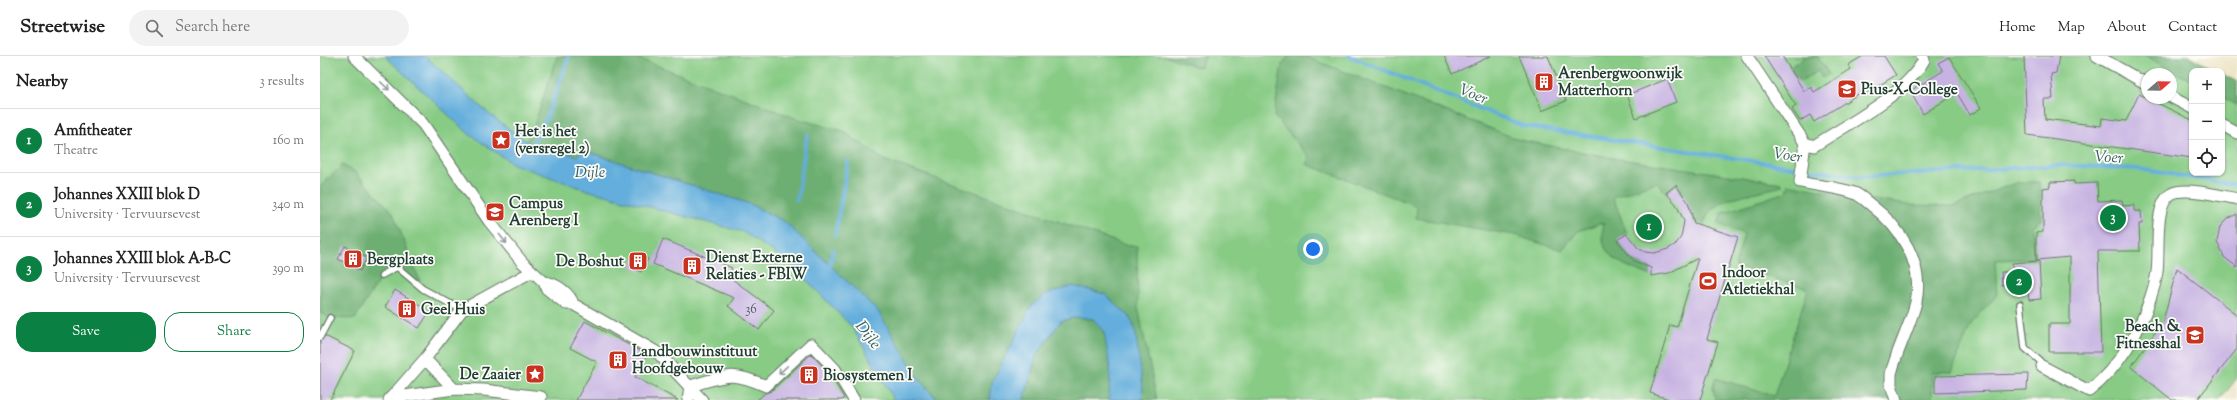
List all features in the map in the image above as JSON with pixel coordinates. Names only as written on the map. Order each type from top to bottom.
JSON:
[{"type":"street","points":[[354,56],[423,124],[488,221],[531,272],[544,282],[552,283],[557,286],[571,297],[573,304],[658,353],[702,400]]},
{"type":"street","points":[[1747,56],[1805,143],[1814,146],[1905,86],[1918,71],[1924,60],[1922,56]]},
{"type":"street","points":[[2097,56],[2141,81]]},
{"type":"street","points":[[2177,100],[2189,106]]},
{"type":"street","points":[[2225,127],[2237,133]]},
{"type":"street","points":[[1805,143],[1800,182],[1855,193],[1882,213],[1904,241],[1912,256],[1916,269],[1918,286],[1914,308],[1891,374],[1891,385],[1896,400]]},
{"type":"street","points":[[2042,366],[2089,391],[2097,385],[2122,356],[2135,336],[2151,296],[2157,273],[2161,209],[2166,198],[2172,193],[2182,190],[2237,199]]},
{"type":"street","points":[[390,399],[425,359],[462,310],[531,272]]},
{"type":"street","points":[[690,386],[728,375],[745,377],[766,386],[811,344],[835,369],[854,400]]},
{"type":"street","points":[[425,359],[454,389]]},
{"type":"street","points":[[688,400],[690,386]]},
{"type":"street","points":[[390,399],[454,389],[484,390],[540,399]]},
{"type":"lane","points":[[382,275],[397,267],[424,289],[462,310]]},
{"type":"lane","points":[[2020,304],[2025,348],[2040,361],[2042,366]]},
{"type":"lane","points":[[320,337],[330,318]]},
{"type":"green space","points":[[320,56],[2189,56],[2211,68],[2189,68],[2189,176],[2225,176],[2225,76],[2237,82],[2237,378],[2220,400],[320,400]]},
{"type":"green space","points":[[557,56],[632,56],[798,119],[843,131],[884,160],[1128,246],[1137,246],[1138,307],[1157,400],[1142,400],[1143,387],[1129,316],[1105,294],[1073,286],[992,382],[990,400],[938,400],[785,222],[750,204],[591,153],[584,151],[576,156],[550,147],[542,148],[526,141],[532,132]]},
{"type":"green space","points":[[1165,56],[1206,56],[1200,68]]},
{"type":"green space","points":[[1289,56],[1304,56],[1520,140],[1613,158],[1782,183],[1782,186],[1741,196],[1721,203],[1713,209],[1706,218],[1699,242],[1688,202],[1676,185],[1666,193],[1657,182],[1613,197],[1627,234],[1617,240],[1634,261],[1651,268],[1651,276],[1622,263],[1608,252],[1604,244],[1604,222],[1578,231],[1562,250],[1520,236],[1416,218],[1417,206],[1306,164],[1309,157],[1274,116],[1282,64]]},
{"type":"green space","points":[[1802,56],[1817,56],[1829,74],[1822,78],[1818,71],[1799,82],[1790,67],[1803,59]]},
{"type":"green space","points":[[2144,56],[2189,56],[2211,68],[2189,68],[2189,79],[2177,73],[2177,68],[2167,68]]},
{"type":"green space","points":[[2225,76],[2237,82],[2237,105],[2225,99]]},
{"type":"green space","points":[[342,165],[355,172],[393,213],[423,289],[397,267],[382,275],[355,319],[330,318],[320,313],[320,187]]},
{"type":"green space","points":[[2018,182],[2039,182],[2041,220],[2032,226],[2035,259],[1995,260],[1997,295],[1971,324],[1952,372],[1932,372],[1932,400],[1715,400],[1713,386],[1715,378],[1774,396],[1808,289],[1735,266],[1744,234],[1718,224],[1722,213],[1786,192],[1788,184],[1853,197],[1909,205],[1954,206]]},
{"type":"green space","points":[[1078,317],[1094,320],[1104,335],[1110,369],[1109,400],[1024,400],[1036,356],[1061,321]]},
{"type":"water","name":"Dijle","points":[[385,56],[425,56],[489,114],[526,141],[542,148],[550,147],[576,156],[584,151],[591,153],[750,204],[785,222],[878,311],[921,382],[938,400],[894,400],[852,327],[789,262],[743,232],[587,190],[513,164],[469,134]]},
{"type":"water","points":[[1073,286],[1105,294],[1129,316],[1135,329],[1143,387],[1142,400],[1109,400],[1110,368],[1104,332],[1093,319],[1078,317],[1061,321],[1036,356],[1024,400],[990,400],[992,382],[1032,305],[1046,294]]},
{"type":"building","points":[[1444,56],[1491,56],[1452,74]]},
{"type":"building","name":"Arenbergwoonwijk Matterhorn","points":[[1519,56],[1548,56],[1566,101],[1542,111]]},
{"type":"building","name":"Pius-X-College","points":[[1764,56],[1782,56],[1804,91],[1811,87],[1814,92],[1851,69],[1848,65],[1863,56],[1884,56],[1896,75],[1865,94],[1863,91],[1814,122],[1810,115],[1800,121],[1792,109],[1796,106]]},
{"type":"building","points":[[2024,56],[2059,56],[2056,73],[2051,74],[2053,99],[2044,99],[2045,119],[2101,126],[2102,118],[2126,121],[2139,94],[2141,95],[2141,104],[2159,104],[2189,119],[2189,158],[2027,135]]},
{"type":"building","points":[[1949,57],[1981,108],[1970,115],[1957,93],[1923,114],[1910,91],[1943,71],[1938,63]]},
{"type":"building","points":[[1667,79],[1676,102],[1636,118],[1627,95]]},
{"type":"building","points":[[2074,181],[2074,184],[2097,183],[2098,201],[2122,200],[2123,206],[2134,205],[2134,211],[2141,211],[2142,224],[2139,224],[2140,251],[2098,251],[2101,352],[2049,352],[2049,324],[2070,324],[2070,257],[2036,260],[2036,233],[2043,232],[2043,188],[2050,187],[2050,182]]},
{"type":"building","name":"Indoor Atletiekhal","points":[[1676,185],[1688,202],[1694,223],[1738,237],[1707,339],[1718,342],[1700,400],[1672,400],[1650,393],[1670,325],[1677,327],[1698,258],[1669,273],[1651,276],[1651,268],[1634,261],[1617,240],[1627,234],[1638,248],[1645,252],[1654,253],[1668,249],[1676,244],[1681,237],[1684,221],[1676,204],[1666,193]]},
{"type":"building","points":[[2237,214],[2237,267],[2224,257],[2217,242],[2220,227],[2226,220]]},
{"type":"building","name":"Dienst Externe Relaties - FBIW","points":[[663,239],[732,268],[728,276],[774,310],[759,330],[728,306],[734,298],[653,264]]},
{"type":"building","name":"Bergplaats","points":[[345,246],[367,258],[360,271],[338,259]]},
{"type":"building","name":"De Boshut","points":[[637,253],[648,259],[641,272],[630,266]]},
{"type":"building","points":[[2039,261],[2041,299],[2029,300],[2028,293],[2016,294],[2015,284],[2002,285],[2001,272],[2012,272],[2012,263]]},
{"type":"building","name":"Beach & Fitnesshal","points":[[2177,268],[2237,315],[2237,349],[2197,400],[2172,400],[2131,367],[2163,321]]},
{"type":"building","name":"Geel Huis","points":[[395,290],[430,311],[419,328],[385,307]]},
{"type":"building","name":"Landbouwinstituut Hoofdgebouw","points":[[585,321],[647,355],[635,377],[678,400],[576,400],[597,362],[570,348]]},
{"type":"building","points":[[325,336],[355,351],[330,400],[320,400],[320,341]]},
{"type":"building","name":"Biosystemen I","points":[[811,354],[829,373],[844,398],[842,400],[757,400],[765,393],[771,391]]},
{"type":"building","points":[[2028,374],[2027,390],[1935,393],[1935,376]]},
{"type":"waterway","points":[[530,148],[547,117],[569,56]]},
{"type":"waterway","name":"Voer","points":[[1349,56],[1523,126],[1858,177],[2064,165],[2139,169],[2237,185]]},
{"type":"waterway","points":[[797,200],[807,135]]},
{"type":"waterway","points":[[835,235],[848,161]]},
{"type":"waterway","points":[[830,265],[833,250]]},
{"type":"place","name":"Arenbergwoonwijk Matterhorn","points":[[1544,82]]},
{"type":"place","name":"Pius-X-College","points":[[1847,89]]},
{"type":"place","name":"Het is het (versregel 2)","points":[[501,140]]},
{"type":"place","name":"Campus Arenberg I","points":[[495,212]]},
{"type":"place","name":"Johannes XXIII blok A-B-C","points":[[2113,218]]},
{"type":"place","name":"Amfitheater","points":[[1649,227]]},
{"type":"place","name":"Bergplaats","points":[[353,259]]},
{"type":"place","name":"De Boshut","points":[[638,261]]},
{"type":"place","name":"Dienst Externe Relaties - FBIW","points":[[692,266]]},
{"type":"place","name":"Indoor Atletiekhal","points":[[1708,281]]},
{"type":"place","name":"Johannes XXIII blok D","points":[[2019,282]]},
{"type":"place","name":"Geel Huis","points":[[407,309]]},
{"type":"place","name":"Beach & Fitnesshal","points":[[2195,335]]},
{"type":"place","name":"Landbouwinstituut Hoofdgebouw","points":[[618,360]]},
{"type":"place","name":"De Zaaier","points":[[535,374]]},
{"type":"place","name":"Biosystemen I","points":[[809,375]]}]
